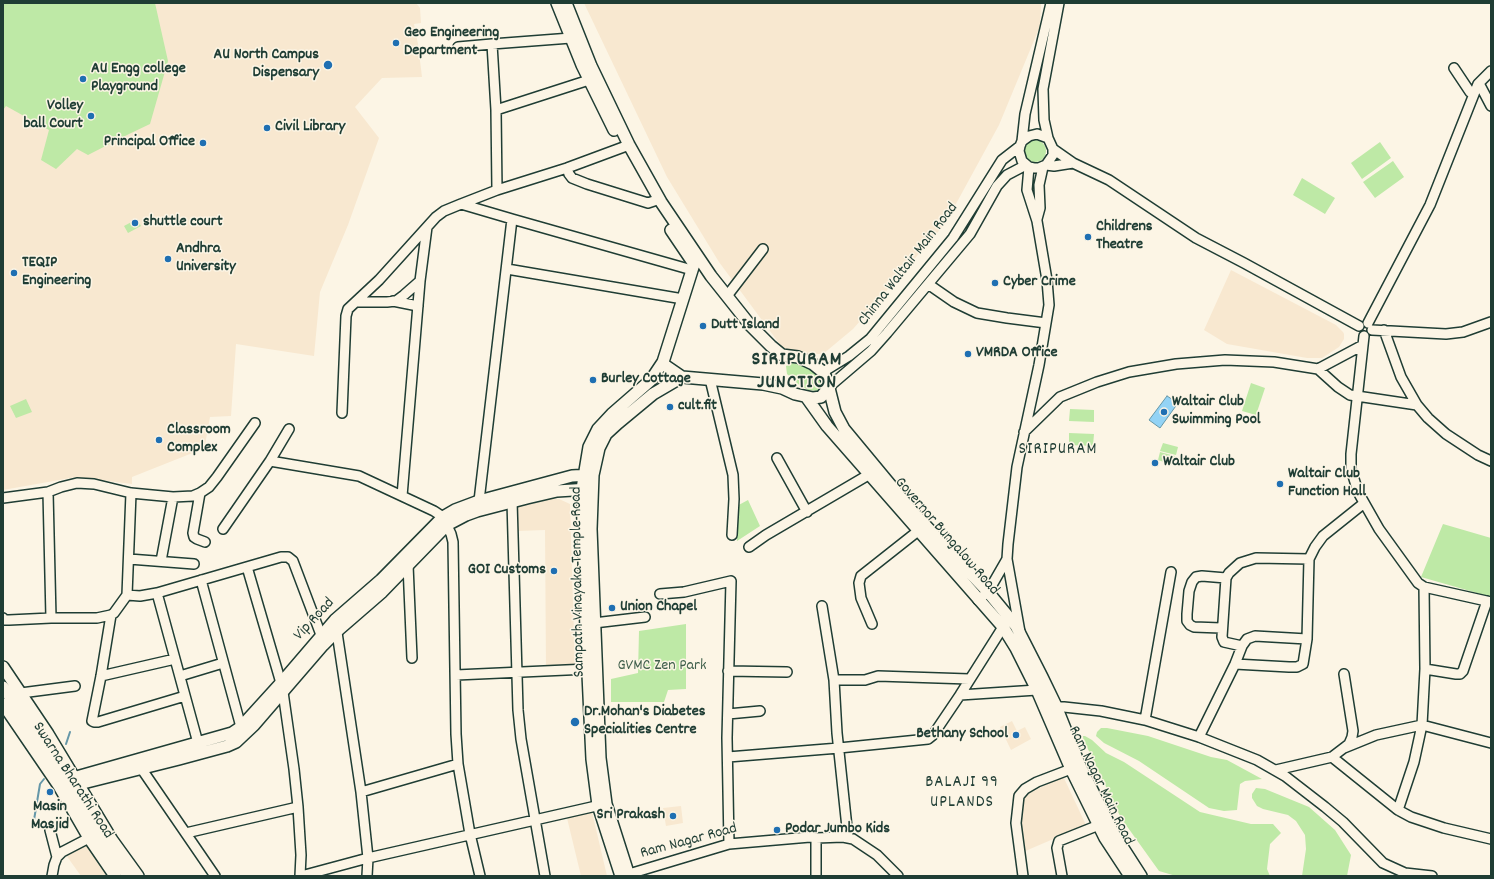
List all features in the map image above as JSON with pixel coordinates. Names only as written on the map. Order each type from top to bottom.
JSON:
[{"type":"main road","points":[[556,3],[589,80],[626,146],[654,201],[694,264],[692,270]]},
{"type":"main road","points":[[566,3],[591,66],[626,146],[715,282],[750,325],[771,346],[782,355],[806,360],[823,372],[830,387],[835,412],[839,421],[874,472],[1011,618],[1056,706],[1080,766],[1114,834],[1141,876]]},
{"type":"main road","name":"Sampath Vinayaka Temple Road","points":[[626,875],[602,804],[592,759],[588,669],[587,489],[589,448],[598,429],[612,414],[652,380],[663,364],[692,270]]},
{"type":"main road","points":[[685,294],[691,280],[697,277],[715,282]]},
{"type":"main road","points":[[663,364],[682,377],[752,382],[782,388],[808,398],[821,397],[830,387]]},
{"type":"main road","name":"Sampath Vinayaka Temple Road","points":[[588,475],[606,434],[653,394],[682,377]]},
{"type":"main road","name":"Governor Bungalow Road","points":[[808,398],[827,426],[874,472],[918,532],[1003,627],[1016,648],[1045,709]]},
{"type":"main road","name":"Vip Road","points":[[69,786],[186,758],[236,742],[254,725],[321,635],[382,592],[408,565],[455,510],[479,501],[572,476],[588,475]]},
{"type":"main road","name":"Sampath Vinayaka Temple Road","points":[[587,489],[591,529],[602,804]]},
{"type":"main road","name":"Vip Road","points":[[69,786],[80,776],[232,733],[282,688],[336,625],[381,580],[445,521],[512,501],[557,491],[587,489]]},
{"type":"main road","points":[[3,667],[21,693],[83,811],[128,876]]},
{"type":"main road","points":[[3,688],[25,717],[69,786],[105,828],[138,876]]},
{"type":"main road","name":"Swarna Bharathi Road","points":[[3,704],[69,786],[89,838],[115,876]]},
{"type":"main road","name":"Ram Nagar Main Road","points":[[1045,709],[1071,769],[1105,838],[1130,876]]},
{"type":"street","points":[[1021,635],[1007,559],[1017,467],[1039,365],[1049,304],[1047,280],[1037,221],[1027,190],[1027,166],[1020,156],[1025,114],[1051,3]]},
{"type":"street","points":[[1059,3],[1043,89],[1044,120],[1048,138],[1053,149],[1073,163],[1109,180],[1196,238],[1359,326]]},
{"type":"street","points":[[458,47],[571,38]]},
{"type":"street","points":[[492,44],[496,110],[497,190]]},
{"type":"street","points":[[1454,68],[1470,92],[1474,94]]},
{"type":"street","points":[[1318,369],[1364,340],[1369,335],[1370,326],[1430,205],[1478,84],[1491,71]]},
{"type":"street","points":[[496,110],[589,80]]},
{"type":"street","points":[[1478,84],[1491,106]]},
{"type":"street","points":[[1021,143],[1029,136],[1036,134],[1048,138]]},
{"type":"street","name":"Chinna Waltair Main Road","points":[[823,372],[848,356],[870,339],[953,238],[1002,160],[1021,143]]},
{"type":"street","points":[[357,302],[436,217],[444,211],[497,190],[567,168],[626,146]]},
{"type":"street","points":[[1037,221],[1040,208],[1039,185],[1045,166],[1052,157],[1053,149]]},
{"type":"street","points":[[1027,166],[1034,168],[1073,163]]},
{"type":"street","name":"Chinna Waltair Main Road","points":[[830,387],[871,351],[970,234],[997,186],[1007,175],[1027,166]]},
{"type":"street","points":[[567,168],[572,178],[648,204],[654,201]]},
{"type":"street","points":[[461,204],[692,270]]},
{"type":"street","points":[[479,501],[512,219]]},
{"type":"street","points":[[402,496],[420,281],[427,227]]},
{"type":"street","points":[[727,296],[763,249]]},
{"type":"street","points":[[507,269],[685,294]]},
{"type":"street","points":[[393,301],[404,295],[420,281]]},
{"type":"street","points":[[928,284],[954,302],[977,313],[1046,323]]},
{"type":"street","points":[[342,413],[346,316],[351,304],[357,302],[393,301],[418,306]]},
{"type":"street","points":[[1425,669],[1456,674],[1460,674],[1463,671],[1489,602],[1424,587],[1413,576],[1363,504],[1354,481],[1350,454],[1364,340],[1358,331],[1359,326],[1363,322],[1370,326],[1384,330],[1446,334],[1463,332],[1491,322]]},
{"type":"street","points":[[1384,330],[1401,377],[1417,405],[1428,418],[1446,434],[1478,455],[1491,461]]},
{"type":"street","points":[[1024,432],[1060,397],[1097,382],[1129,372],[1176,364],[1226,360],[1267,362],[1318,369],[1338,387],[1350,395],[1417,405]]},
{"type":"street","points":[[710,379],[733,475],[734,499],[732,535]]},
{"type":"street","points":[[3,498],[48,492],[77,483],[94,484],[131,493],[173,497],[184,497],[200,493],[209,487],[217,477],[255,423]]},
{"type":"street","points":[[223,529],[270,462],[289,429]]},
{"type":"street","points":[[777,458],[807,512]]},
{"type":"street","points":[[270,462],[353,475],[434,511],[445,521],[453,542],[456,734],[458,764],[470,834],[480,876]]},
{"type":"street","points":[[750,547],[766,535],[874,472]]},
{"type":"street","points":[[48,492],[51,618]]},
{"type":"street","points":[[3,618],[4,620],[9,620],[97,618],[114,613],[127,595],[131,493]]},
{"type":"street","points":[[200,493],[193,533],[196,539],[205,542]]},
{"type":"street","points":[[161,561],[173,497]]},
{"type":"street","points":[[512,501],[518,710],[521,739],[545,876]]},
{"type":"street","points":[[1234,664],[1289,667],[1301,666],[1303,664],[1307,640],[1310,559],[1315,547],[1323,536],[1363,504]]},
{"type":"street","points":[[872,624],[861,598],[859,583],[861,576],[918,532]]},
{"type":"street","points":[[127,595],[140,596],[157,593],[281,557],[288,557],[292,561],[321,635]]},
{"type":"street","points":[[129,559],[194,564]]},
{"type":"street","points":[[978,600],[988,592],[1007,559]]},
{"type":"street","points":[[1242,646],[1224,642],[1222,637],[1221,628],[1226,578],[1232,569],[1240,563],[1251,559],[1310,559]]},
{"type":"street","points":[[408,565],[412,658]]},
{"type":"street","points":[[247,567],[282,688],[298,807],[301,855],[300,876],[368,858],[470,834],[535,821],[602,804]]},
{"type":"street","points":[[1145,720],[1172,572]]},
{"type":"street","points":[[1221,628],[1190,625],[1187,621],[1189,590],[1196,577],[1226,578]]},
{"type":"street","points":[[201,580],[240,727]]},
{"type":"street","points":[[660,594],[684,592],[731,581],[728,670],[729,844]]},
{"type":"street","points":[[1398,810],[1414,762],[1422,725],[1425,669],[1424,587]]},
{"type":"street","points":[[157,593],[198,743]]},
{"type":"street","points":[[822,606],[834,680],[848,837],[877,855],[898,876]]},
{"type":"street","points":[[111,615],[92,721],[94,722],[185,696]]},
{"type":"street","points":[[594,623],[645,617]]},
{"type":"street","points":[[336,625],[361,792],[368,858],[367,876]]},
{"type":"street","points":[[728,757],[928,739],[960,695],[1003,627]]},
{"type":"street","points":[[1199,737],[1242,646],[1247,639],[1255,636],[1307,640]]},
{"type":"street","points":[[101,676],[175,659]]},
{"type":"street","points":[[180,676],[223,663]]},
{"type":"street","points":[[456,675],[588,669]]},
{"type":"street","points":[[728,670],[787,672]]},
{"type":"street","points":[[1276,770],[1332,757],[1349,744],[1353,731],[1344,674]]},
{"type":"street","points":[[834,680],[865,680],[878,676],[969,679]]},
{"type":"street","points":[[21,693],[75,686]]},
{"type":"street","points":[[960,695],[1037,690]]},
{"type":"street","points":[[1045,709],[1056,706],[1101,711],[1145,720],[1199,737],[1257,760],[1276,770],[1298,785],[1334,814],[1383,862],[1405,873],[1432,876]]},
{"type":"street","points":[[728,714],[760,711]]},
{"type":"street","points":[[1344,748],[1376,735],[1422,725],[1491,742]]},
{"type":"street","points":[[1332,757],[1398,810],[1411,817],[1444,828],[1491,839]]},
{"type":"street","points":[[361,792],[458,764]]},
{"type":"street","points":[[142,768],[215,876]]},
{"type":"street","points":[[1023,876],[1016,823],[1019,796],[1025,789],[1037,782],[1071,769]]},
{"type":"street","points":[[186,833],[298,807]]},
{"type":"street","points":[[1062,876],[1057,848],[1059,840],[1099,825]]},
{"type":"street","points":[[50,830],[57,857]]},
{"type":"street","name":"Ram Nagar Road","points":[[626,875],[701,851],[729,844],[810,837],[848,837]]},
{"type":"street","points":[[52,876],[57,857],[62,852],[89,838]]},
{"type":"street","points":[[816,838],[816,876]]},
{"type":"shaded area","name":"Andhra University","points":[[3,3],[416,3],[420,8],[421,23],[414,24],[422,77],[382,78],[355,107],[379,138],[348,225],[320,292],[314,356],[236,344],[231,416],[210,417],[205,445],[195,452],[132,477],[132,484],[76,477],[3,490]]},
{"type":"shaded area","points":[[584,3],[1041,3],[1040,26],[999,125],[945,224],[853,329],[823,354],[787,354],[719,262],[667,177]]},
{"type":"shaded area","points":[[1231,270],[1336,325],[1344,334],[1344,339],[1339,347],[1322,358],[1307,358],[1227,344],[1204,330]]},
{"type":"shaded area","points":[[551,499],[559,499],[570,504],[575,667],[546,669],[545,530],[517,531],[514,508]]},
{"type":"shaded area","name":"Bethany School","points":[[1012,721],[1017,731],[1025,727],[1031,739],[1011,750],[1000,727]]},
{"type":"shaded area","points":[[1063,776],[1086,825],[1023,852],[1019,813],[1022,797]]},
{"type":"shaded area","name":"Sri Prakash","points":[[681,806],[683,823],[666,826],[663,808]]},
{"type":"shaded area","points":[[592,812],[607,876],[581,876],[567,818]]},
{"type":"shaded area","points":[[85,843],[107,876],[81,876],[66,855]]},
{"type":"green space","name":"AU Engg college Playground","points":[[3,3],[155,3],[168,61],[150,124],[88,155],[77,149],[56,169],[41,160],[49,130],[6,106],[3,110]]},
{"type":"green space","points":[[1035,140],[1043,143],[1046,151],[1043,159],[1035,162],[1027,159],[1024,151],[1027,143]]},
{"type":"green space","points":[[1380,142],[1391,158],[1362,179],[1351,163]]},
{"type":"green space","points":[[1393,161],[1404,177],[1375,198],[1363,182]]},
{"type":"green space","points":[[1302,178],[1335,198],[1325,214],[1293,195]]},
{"type":"green space","name":"shuttle court","points":[[137,219],[141,226],[128,233],[124,226]]},
{"type":"green space","points":[[792,363],[808,366],[820,376],[824,385],[818,391],[808,390],[798,384],[787,374],[786,366]]},
{"type":"green space","points":[[1251,383],[1265,388],[1256,415],[1242,411]]},
{"type":"green space","points":[[26,399],[32,412],[16,418],[10,406]]},
{"type":"green space","points":[[1070,409],[1094,410],[1094,422],[1069,421]]},
{"type":"green space","points":[[1069,433],[1094,434],[1093,446],[1069,445]]},
{"type":"green space","points":[[1163,443],[1178,447],[1176,455],[1160,451]]},
{"type":"green space","points":[[1160,452],[1175,456],[1173,465],[1158,460]]},
{"type":"green space","points":[[748,500],[760,526],[737,541],[735,507]]},
{"type":"green space","points":[[1443,524],[1491,538],[1491,597],[1421,577]]},
{"type":"green space","name":"GVMC Zen Park","points":[[686,624],[686,689],[668,690],[664,702],[611,702],[611,679],[638,673],[639,631]]},
{"type":"green space","points":[[1101,728],[1148,736],[1211,757],[1227,760],[1262,779],[1245,781],[1240,784],[1237,810],[1224,811],[1209,808],[1139,761],[1104,743],[1096,736],[1097,732]]},
{"type":"green space","points":[[1083,736],[1092,740],[1106,753],[1124,762],[1200,812],[1251,824],[1273,824],[1281,833],[1270,844],[1267,869],[1270,876],[1176,876],[1159,871],[1121,818],[1087,747],[1084,747]]},
{"type":"green space","points":[[1256,788],[1265,789],[1309,807],[1335,830],[1351,855],[1347,876],[1302,876],[1306,849],[1305,835],[1296,821],[1288,815],[1263,809],[1257,806],[1252,798],[1252,794]]},
{"type":"water","name":"Waltair Club Swimming Pool","points":[[1167,396],[1178,403],[1160,428],[1149,420]]},
{"type":"waterway","points":[[66,744],[70,732]]},
{"type":"waterway","points":[[34,820],[40,784],[44,779]]},
{"type":"place","name":"Geo Engineering Department","points":[[396,43]]},
{"type":"place","name":"AU North Campus Dispensary","points":[[328,65]]},
{"type":"place","name":"AU Engg college Playground","points":[[83,79]]},
{"type":"place","name":"Volley ball Court","points":[[91,116]]},
{"type":"place","name":"Civil Library","points":[[267,128]]},
{"type":"place","name":"Principal Office","points":[[203,143]]},
{"type":"place","name":"shuttle court","points":[[135,223]]},
{"type":"place","name":"Childrens Theatre","points":[[1088,237]]},
{"type":"place","name":"Andhra University","points":[[168,259]]},
{"type":"place","name":"TEQIP Engineering","points":[[14,273]]},
{"type":"place","name":"Cyber Crime","points":[[995,283]]},
{"type":"place","name":"Dutt Island","points":[[703,326]]},
{"type":"place","name":"VMRDA Office","points":[[968,354]]},
{"type":"place","name":"Burley Cottage","points":[[593,380]]},
{"type":"place","name":"cult.fit","points":[[670,407]]},
{"type":"place","name":"Waltair Club Swimming Pool","points":[[1164,412]]},
{"type":"place","name":"Classroom Complex","points":[[159,440]]},
{"type":"place","name":"Waltair Club","points":[[1155,463]]},
{"type":"place","name":"Waltair Club Function Hall","points":[[1280,484]]},
{"type":"place","name":"GOI Customs","points":[[554,571]]},
{"type":"place","name":"Union Chapel","points":[[612,608]]},
{"type":"place","name":"Dr.Mohan's Diabetes Specialities Centre","points":[[575,722]]},
{"type":"place","name":"Bethany School","points":[[1016,735]]},
{"type":"place","name":"Masin Masjid","points":[[50,792]]},
{"type":"place","name":"Sri Prakash","points":[[673,816]]},
{"type":"place","name":"Podar Jumbo Kids","points":[[777,830]]},
{"type":"district","name":"SIRIPURAM JUNCTION","points":[[797,372]]},
{"type":"district","name":"SIRIPURAM","points":[[1058,451]]},
{"type":"district","name":"BALAJI 99 UPLANDS","points":[[962,794]]}]
